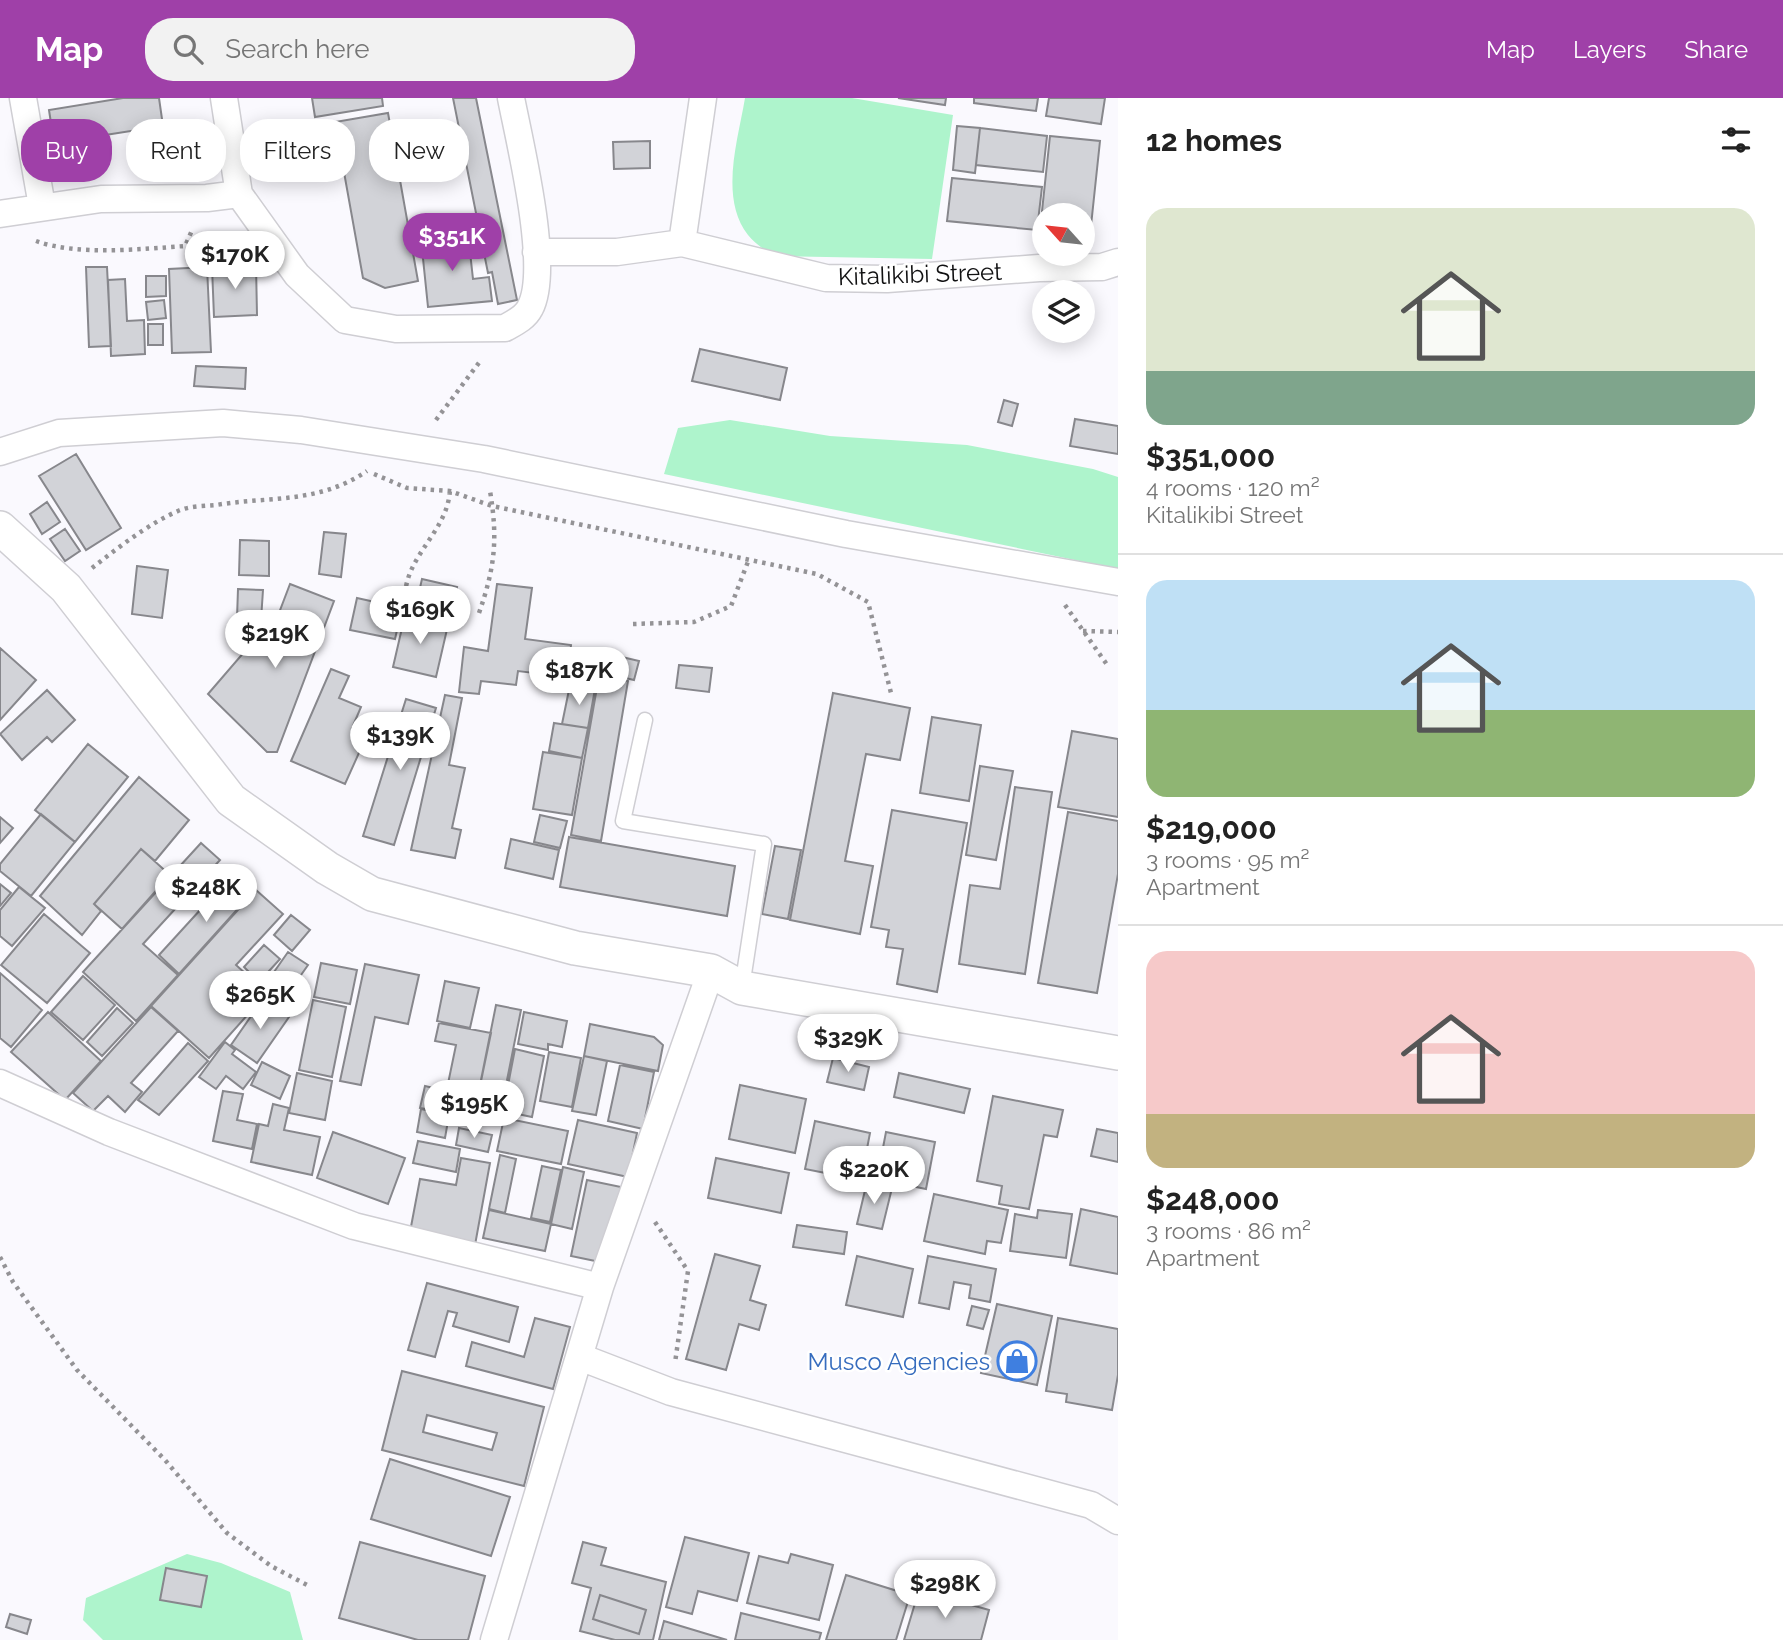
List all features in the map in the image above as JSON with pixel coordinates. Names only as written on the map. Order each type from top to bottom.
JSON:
[{"type":"street","points":[[23,98],[43,206]]},
{"type":"street","points":[[224,98],[239,194],[297,275],[345,320],[396,329],[505,328],[520,320],[530,309],[538,279],[536,252],[525,169],[511,98]]},
{"type":"street","points":[[536,252],[617,252],[682,243],[703,98]]},
{"type":"street","points":[[0,214],[101,199],[207,198],[239,194]]},
{"type":"street","name":"Kitalikibi Street","points":[[682,243],[826,278],[887,279],[1040,268],[1101,267],[1118,262]]},
{"type":"street","points":[[0,452],[59,433],[223,423],[380,441],[484,459],[846,534],[1118,582]]},
{"type":"street","points":[[0,528],[66,588],[232,800],[327,868],[372,894],[575,948],[711,971],[742,988],[1118,1053]]},
{"type":"street","points":[[494,1640],[600,1287],[711,971]]},
{"type":"street","points":[[0,1083],[109,1132],[354,1226],[600,1287]]},
{"type":"street","points":[[580,1357],[671,1392],[1091,1505],[1118,1521]]},
{"type":"lane","points":[[645,720],[623,821],[764,844],[742,988]]},
{"type":"path","points":[[25,237],[51,246],[136,250],[185,246],[207,198]]},
{"type":"path","points":[[429,429],[505,328]]},
{"type":"path","points":[[66,588],[123,544],[180,510],[253,499],[298,499],[345,485],[367,471],[380,441]]},
{"type":"path","points":[[405,603],[404,584],[448,510],[448,453]]},
{"type":"path","points":[[479,612],[489,584],[497,532],[484,459]]},
{"type":"path","points":[[367,471],[407,488],[450,491],[492,506],[817,574],[868,602],[891,693]]},
{"type":"path","points":[[633,624],[694,622],[731,606],[749,559]]},
{"type":"path","points":[[1042,569],[1108,666]]},
{"type":"path","points":[[1082,631],[1118,632]]},
{"type":"path","points":[[633,1190],[688,1271],[671,1392]]},
{"type":"path","points":[[0,1257],[13,1282],[77,1370],[165,1460],[227,1533],[271,1566],[309,1586]]},
{"type":"green space","points":[[745,98],[852,98],[953,115],[932,259],[773,256],[756,244],[739,220],[732,186],[735,150]]},
{"type":"green space","points":[[730,420],[830,436],[967,445],[1093,469],[1118,477],[1118,569],[664,474],[678,428]]},
{"type":"green space","points":[[187,1554],[221,1563],[290,1592],[303,1640],[103,1640],[83,1620],[86,1598]]},
{"type":"building","points":[[123,98],[159,98],[162,119],[126,119],[126,132],[112,134],[112,119],[50,119],[49,110]]},
{"type":"building","points":[[312,98],[382,98],[383,106],[315,117]]},
{"type":"building","points":[[453,98],[476,98],[517,300],[498,304],[492,272],[488,273],[469,178],[469,119],[457,119]]},
{"type":"building","points":[[898,98],[946,98],[945,105]]},
{"type":"building","points":[[974,98],[1038,98],[1036,111],[974,103]]},
{"type":"building","points":[[1049,98],[1105,98],[1101,124],[1046,116]]},
{"type":"building","points":[[388,113],[389,119],[369,119],[369,182],[400,182],[418,281],[385,288],[363,278],[346,182],[355,182],[355,119],[353,119]]},
{"type":"building","points":[[957,126],[980,128],[975,173],[953,170]]},
{"type":"building","points":[[980,128],[1047,136],[1043,172],[976,165]]},
{"type":"building","points":[[1050,136],[1100,141],[1093,203],[1043,203]]},
{"type":"building","points":[[650,141],[650,168],[614,169],[613,142]]},
{"type":"building","points":[[952,178],[1042,187],[1040,203],[1032,203],[1032,230],[947,221]]},
{"type":"building","points":[[468,234],[473,279],[489,277],[492,301],[428,307],[421,239]]},
{"type":"building","points":[[256,265],[257,315],[214,317],[212,267]]},
{"type":"building","points":[[86,267],[107,267],[111,346],[89,347]]},
{"type":"building","points":[[207,267],[211,352],[172,353],[169,269]]},
{"type":"building","points":[[146,276],[166,276],[166,296],[146,297]]},
{"type":"building","points":[[125,279],[127,321],[144,320],[145,354],[111,356],[108,280]]},
{"type":"building","points":[[164,300],[166,318],[148,320],[146,302]]},
{"type":"building","points":[[148,324],[163,324],[163,345],[148,345]]},
{"type":"building","points":[[700,349],[787,368],[780,400],[692,381]]},
{"type":"building","points":[[196,366],[246,368],[245,389],[194,386]]},
{"type":"building","points":[[1004,400],[1018,404],[1012,426],[998,422]]},
{"type":"building","points":[[1075,419],[1118,426],[1118,454],[1070,446]]},
{"type":"building","points":[[76,454],[121,528],[86,550],[39,476]]},
{"type":"building","points":[[47,502],[60,522],[42,534],[30,514]]},
{"type":"building","points":[[65,529],[80,551],[65,561],[50,539]]},
{"type":"building","points":[[324,532],[346,534],[341,577],[319,574]]},
{"type":"building","points":[[240,540],[269,541],[269,576],[239,575]]},
{"type":"building","points":[[137,566],[168,570],[162,618],[132,614]]},
{"type":"building","points":[[422,579],[457,587],[449,622],[414,614]]},
{"type":"building","points":[[290,584],[334,601],[277,752],[267,752],[208,694],[251,644],[266,647]]},
{"type":"building","points":[[497,584],[532,588],[525,639],[571,645],[567,677],[518,671],[516,685],[481,681],[479,694],[459,692],[464,647],[488,651]]},
{"type":"building","points":[[238,589],[263,590],[261,620],[237,618]]},
{"type":"building","points":[[357,598],[402,608],[395,639],[350,630]]},
{"type":"building","points":[[405,615],[448,625],[436,677],[393,667]]},
{"type":"building","points":[[0,648],[36,680],[0,720]]},
{"type":"building","points":[[605,653],[639,661],[634,680],[600,672]]},
{"type":"building","points":[[679,665],[712,668],[709,692],[676,688]]},
{"type":"building","points":[[331,669],[349,676],[339,698],[361,707],[352,728],[367,735],[345,784],[291,761]]},
{"type":"building","points":[[599,676],[628,681],[601,841],[571,835]]},
{"type":"building","points":[[570,685],[595,689],[588,728],[562,724]]},
{"type":"building","points":[[47,690],[75,720],[52,742],[47,737],[22,760],[0,734]]},
{"type":"building","points":[[833,693],[910,708],[900,760],[866,754],[845,861],[873,866],[860,934],[790,920]]},
{"type":"building","points":[[445,695],[462,698],[449,765],[465,768],[452,828],[461,830],[455,858],[411,850]]},
{"type":"building","points":[[406,699],[436,708],[394,845],[363,836]]},
{"type":"building","points":[[932,717],[981,725],[969,801],[920,793]]},
{"type":"building","points":[[554,723],[588,728],[582,758],[549,751]]},
{"type":"building","points":[[1072,731],[1118,739],[1118,817],[1058,807]]},
{"type":"building","points":[[88,744],[128,777],[75,842],[35,810]]},
{"type":"building","points":[[543,752],[582,758],[572,815],[533,809]]},
{"type":"building","points":[[980,766],[1013,771],[996,860],[966,855]]},
{"type":"building","points":[[139,777],[189,820],[155,861],[141,849],[94,904],[101,911],[82,935],[40,896]]},
{"type":"building","points":[[1015,787],[1052,792],[1025,974],[959,964],[970,885],[1000,889]]},
{"type":"building","points":[[892,810],[967,823],[937,992],[897,984],[903,949],[886,947],[889,930],[871,927]]},
{"type":"building","points":[[1068,812],[1118,821],[1118,874],[1097,993],[1038,983]]},
{"type":"building","points":[[41,814],[75,842],[31,896],[0,871],[0,864]]},
{"type":"building","points":[[540,815],[567,821],[560,848],[534,842]]},
{"type":"building","points":[[0,817],[13,828],[0,843]]},
{"type":"building","points":[[569,837],[735,866],[727,916],[560,887]]},
{"type":"building","points":[[511,839],[559,850],[553,879],[505,868]]},
{"type":"building","points":[[201,843],[220,860],[143,944],[178,975],[136,1021],[83,972]]},
{"type":"building","points":[[775,846],[801,850],[788,919],[762,914]]},
{"type":"building","points":[[141,849],[170,875],[122,929],[94,904]]},
{"type":"building","points":[[233,874],[253,892],[179,974],[159,955]]},
{"type":"building","points":[[0,884],[11,893],[0,906]]},
{"type":"building","points":[[19,887],[45,908],[12,946],[0,936],[0,910]]},
{"type":"building","points":[[256,890],[283,914],[236,965],[267,993],[209,1058],[151,1006]]},
{"type":"building","points":[[44,914],[90,953],[47,1003],[1,965]]},
{"type":"building","points":[[291,915],[310,930],[292,951],[274,935]]},
{"type":"building","points":[[264,945],[280,959],[259,982],[244,967]]},
{"type":"building","points":[[288,952],[308,965],[287,995],[267,982]]},
{"type":"building","points":[[321,963],[357,970],[350,1004],[314,997]]},
{"type":"building","points":[[365,964],[419,975],[408,1024],[375,1017],[361,1085],[340,1081]]},
{"type":"building","points":[[0,973],[42,1010],[11,1047],[0,1038]]},
{"type":"building","points":[[83,976],[115,1005],[83,1040],[51,1012]]},
{"type":"building","points":[[445,981],[479,988],[470,1028],[437,1021]]},
{"type":"building","points":[[263,999],[289,1017],[257,1063],[231,1045]]},
{"type":"building","points":[[313,1000],[346,1007],[332,1077],[299,1070]]},
{"type":"building","points":[[496,1005],[521,1010],[500,1115],[475,1110]]},
{"type":"building","points":[[151,1007],[178,1031],[131,1083],[142,1092],[125,1112],[108,1096],[93,1111],[73,1093]]},
{"type":"building","points":[[117,1008],[133,1023],[102,1056],[87,1042]]},
{"type":"building","points":[[48,1012],[101,1061],[65,1100],[11,1052]]},
{"type":"building","points":[[524,1012],[567,1021],[562,1047],[548,1044],[548,1050],[518,1044]]},
{"type":"building","points":[[439,1023],[491,1033],[475,1110],[444,1103],[456,1045],[435,1041]]},
{"type":"building","points":[[590,1024],[654,1037],[663,1045],[658,1071],[584,1056]]},
{"type":"building","points":[[225,1042],[235,1050],[232,1054],[256,1072],[243,1089],[226,1076],[216,1089],[199,1077]]},
{"type":"building","points":[[188,1043],[208,1061],[159,1115],[138,1100]]},
{"type":"building","points":[[515,1049],[544,1056],[532,1117],[503,1111]]},
{"type":"building","points":[[549,1052],[581,1058],[572,1107],[540,1101]]},
{"type":"building","points":[[584,1056],[607,1061],[596,1115],[572,1111]]},
{"type":"building","points":[[833,1058],[869,1067],[864,1090],[827,1082]]},
{"type":"building","points":[[262,1062],[290,1076],[280,1099],[251,1085]]},
{"type":"building","points":[[620,1065],[654,1072],[643,1129],[608,1121]]},
{"type":"building","points":[[297,1073],[332,1081],[325,1120],[289,1113]]},
{"type":"building","points":[[899,1073],[970,1089],[964,1113],[894,1097]]},
{"type":"building","points":[[740,1085],[806,1099],[795,1153],[729,1139]]},
{"type":"building","points":[[425,1086],[442,1090],[437,1111],[420,1108]]},
{"type":"building","points":[[223,1091],[243,1094],[237,1120],[257,1124],[252,1149],[213,1141]]},
{"type":"building","points":[[993,1096],[1063,1110],[1057,1137],[1044,1135],[1029,1209],[999,1204],[1002,1186],[977,1181]]},
{"type":"building","points":[[273,1104],[289,1108],[284,1130],[320,1137],[312,1175],[251,1162],[259,1124],[268,1126]]},
{"type":"building","points":[[421,1109],[449,1115],[445,1138],[417,1132]]},
{"type":"building","points":[[504,1118],[568,1131],[561,1164],[497,1151]]},
{"type":"building","points":[[578,1120],[637,1133],[628,1177],[568,1164]]},
{"type":"building","points":[[815,1121],[870,1133],[861,1180],[805,1169]]},
{"type":"building","points":[[459,1128],[492,1135],[488,1152],[456,1145]]},
{"type":"building","points":[[1097,1129],[1118,1133],[1118,1162],[1091,1156]]},
{"type":"building","points":[[333,1132],[405,1158],[388,1204],[317,1178]]},
{"type":"building","points":[[886,1132],[935,1142],[926,1189],[877,1179]]},
{"type":"building","points":[[418,1141],[460,1149],[456,1172],[413,1163]]},
{"type":"building","points":[[500,1155],[516,1159],[505,1213],[489,1209]]},
{"type":"building","points":[[461,1158],[490,1163],[475,1245],[410,1232],[420,1179],[456,1185]]},
{"type":"building","points":[[716,1158],[789,1173],[781,1213],[708,1198]]},
{"type":"building","points":[[542,1166],[561,1170],[550,1222],[531,1218]]},
{"type":"building","points":[[563,1167],[584,1172],[572,1229],[551,1224]]},
{"type":"building","points":[[587,1180],[621,1187],[605,1263],[571,1256]]},
{"type":"building","points":[[867,1182],[892,1188],[882,1229],[857,1224]]},
{"type":"building","points":[[934,1194],[1008,1210],[1001,1243],[987,1241],[985,1254],[924,1241]]},
{"type":"building","points":[[1081,1209],[1118,1217],[1118,1274],[1070,1265]]},
{"type":"building","points":[[489,1210],[551,1224],[545,1251],[483,1238]]},
{"type":"building","points":[[1038,1210],[1072,1214],[1066,1258],[1010,1251],[1015,1214],[1037,1218]]},
{"type":"building","points":[[797,1225],[847,1232],[844,1254],[793,1247]]},
{"type":"building","points":[[715,1254],[760,1266],[750,1300],[766,1305],[759,1330],[739,1324],[726,1370],[686,1359]]},
{"type":"building","points":[[857,1256],[913,1269],[903,1317],[846,1305]]},
{"type":"building","points":[[928,1256],[996,1269],[990,1302],[969,1298],[971,1285],[954,1282],[949,1309],[919,1303]]},
{"type":"building","points":[[427,1283],[518,1307],[509,1342],[453,1326],[457,1313],[448,1311],[435,1357],[408,1350]]},
{"type":"building","points":[[997,1304],[1052,1316],[1037,1385],[981,1373]]},
{"type":"building","points":[[972,1306],[989,1310],[983,1329],[967,1325]]},
{"type":"building","points":[[535,1318],[570,1327],[553,1389],[466,1366],[472,1342],[524,1357]]},
{"type":"building","points":[[1058,1318],[1118,1329],[1118,1375],[1112,1410],[1066,1402],[1067,1394],[1046,1391]]},
{"type":"building","points":[[402,1371],[544,1407],[524,1486],[382,1450]],"holes":[[[427,1415],[497,1433],[492,1450],[423,1432]]]},
{"type":"building","points":[[390,1459],[510,1497],[491,1556],[371,1519]]},
{"type":"building","points":[[685,1537],[749,1553],[737,1601],[698,1591],[692,1614],[666,1607]]},
{"type":"building","points":[[360,1542],[485,1576],[468,1640],[418,1640],[339,1618]]},
{"type":"building","points":[[583,1542],[606,1548],[601,1565],[666,1582],[653,1640],[615,1640],[580,1631],[591,1588],[572,1583]],"holes":[[[600,1595],[646,1610],[639,1634],[593,1619]]]},
{"type":"building","points":[[791,1554],[833,1565],[819,1620],[747,1603],[759,1556],[788,1563]]},
{"type":"building","points":[[166,1568],[207,1576],[201,1607],[160,1600]]},
{"type":"building","points":[[846,1575],[910,1595],[896,1640],[826,1640]]},
{"type":"building","points":[[919,1590],[989,1610],[981,1640],[904,1640]]},
{"type":"building","points":[[600,1595],[646,1610],[639,1634],[593,1619]]},
{"type":"building","points":[[741,1613],[821,1633],[819,1640],[735,1640]]},
{"type":"building","points":[[10,1614],[31,1620],[27,1634],[6,1627]]},
{"type":"building","points":[[664,1621],[727,1640],[659,1640]]},
{"type":"place","name":"Musco Agencies","points":[[1017,1361]]}]
